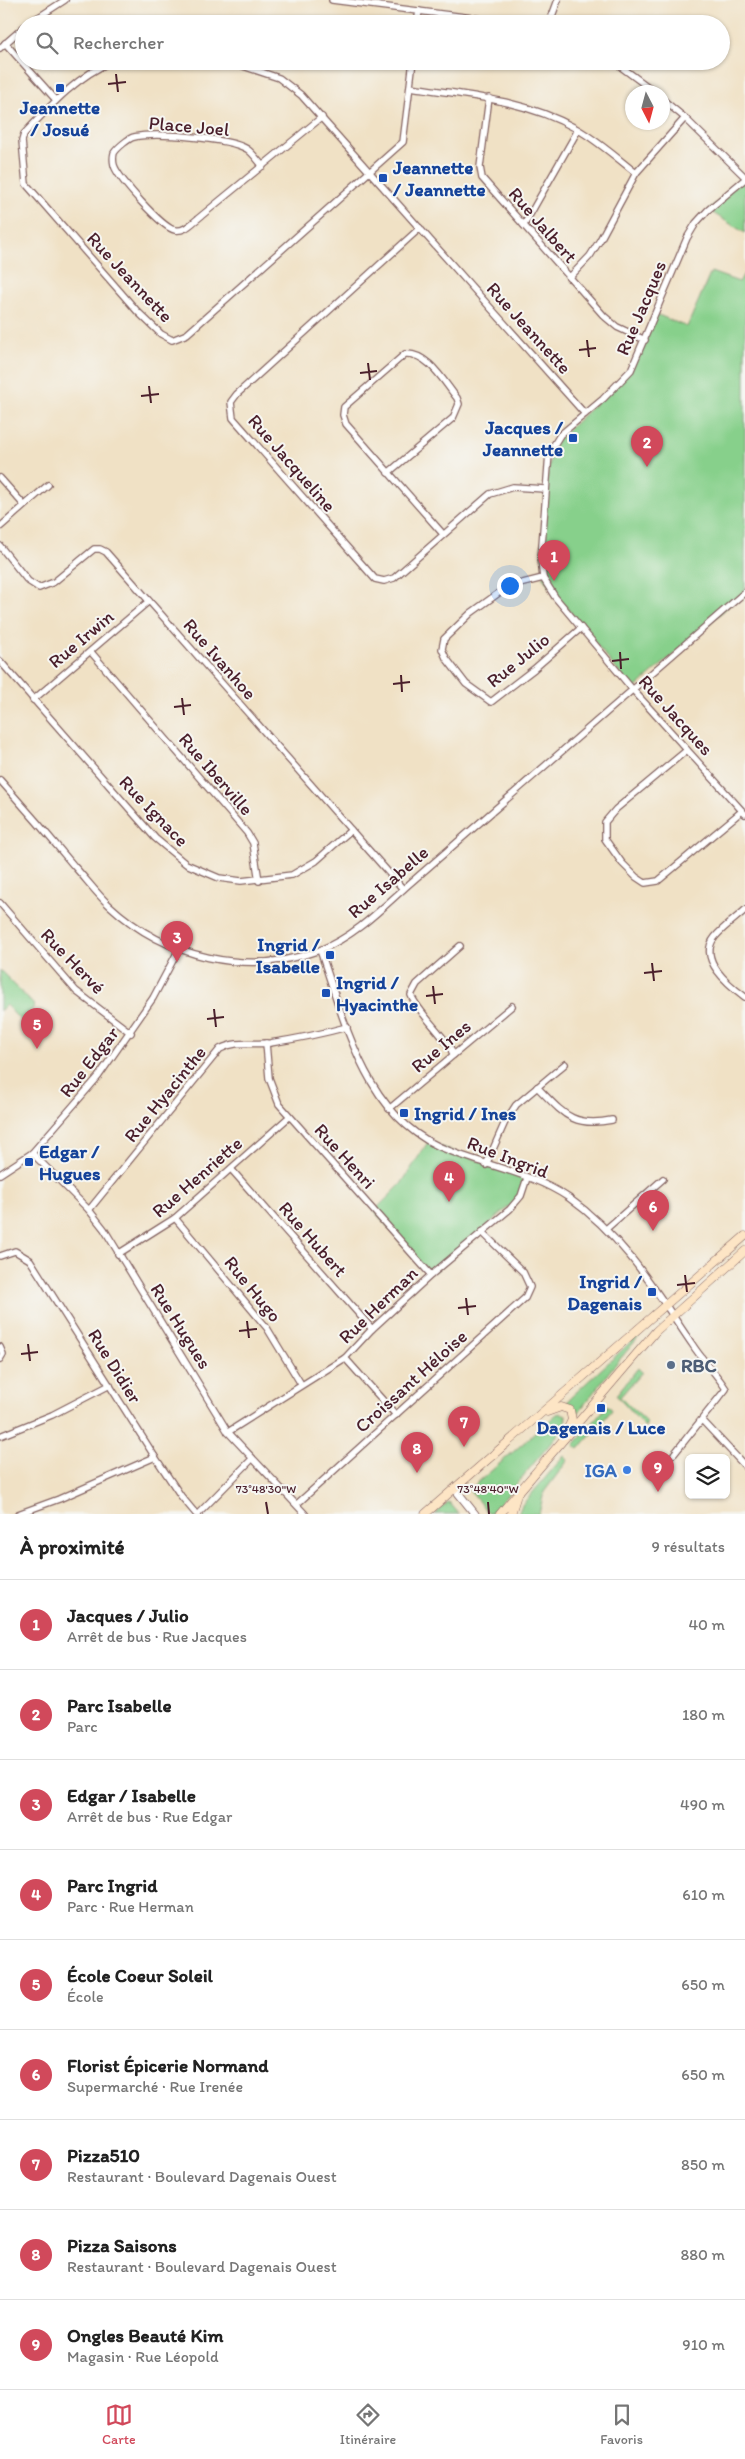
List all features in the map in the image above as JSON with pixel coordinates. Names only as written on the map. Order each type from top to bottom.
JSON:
[{"type":"main road","points":[[425,1514],[745,1236]]},
{"type":"main road","points":[[500,1514],[652,1334],[745,1251]]},
{"type":"main road","points":[[541,1415],[561,1407],[570,1410],[572,1420],[560,1445]]},
{"type":"main road","points":[[511,1514],[518,1494]]},
{"type":"street","points":[[42,15],[64,0]]},
{"type":"street","points":[[332,0],[450,15]]},
{"type":"street","points":[[552,15],[558,0]]},
{"type":"street","points":[[418,15],[419,11]]},
{"type":"street","points":[[15,35],[3,45],[15,57]]},
{"type":"street","points":[[27,70],[56,100]]},
{"type":"street","name":"Rue Jeannette","points":[[95,70],[56,100],[24,134],[22,141],[26,184],[137,311],[161,334],[172,340],[187,334],[403,142],[412,70]]},
{"type":"street","name":"Rue Jeannette","points":[[255,70],[279,78],[301,95],[585,414]]},
{"type":"street","points":[[625,70],[646,85]]},
{"type":"street","points":[[410,87],[489,98],[543,113],[578,130],[636,173]]},
{"type":"street","name":"Rue Jalbert","points":[[489,98],[480,167],[482,178],[604,316],[617,326],[645,340]]},
{"type":"street","points":[[670,106],[685,118],[745,178]]},
{"type":"street","name":"Place Joel","points":[[263,166],[248,150],[230,142],[162,135],[133,137],[116,150],[113,156],[114,166],[151,214],[164,226],[176,231],[184,229],[195,221],[263,166],[322,117]]},
{"type":"street","points":[[569,278],[590,256],[636,173],[685,118]]},
{"type":"street","points":[[524,224],[578,130]]},
{"type":"street","name":"Rue Jacques","points":[[743,813],[633,690],[554,597],[543,578],[541,558],[547,463],[553,444],[560,434],[585,414],[631,370],[687,238],[696,222],[745,178]]},
{"type":"street","name":"Rue Jacqueline","points":[[420,228],[237,394],[231,402],[230,409],[233,418],[375,579],[384,581],[394,578],[490,494],[513,487],[545,489]]},
{"type":"street","points":[[388,473],[453,418],[459,404],[457,398],[426,360],[415,353],[405,354],[344,407],[343,416],[346,424],[388,473],[443,534]]},
{"type":"street","points":[[0,478],[24,505]]},
{"type":"street","points":[[0,527],[48,485]]},
{"type":"street","name":"Rue Ivanhoe","points":[[0,546],[28,582],[39,588],[54,582],[94,549],[100,549],[112,557],[404,889]]},
{"type":"street","name":"Rue Julio","points":[[543,578],[507,587],[471,613],[444,639],[442,649],[446,658],[466,684],[491,702],[534,670],[581,628]]},
{"type":"street","name":"Rue Isabelle","points":[[0,780],[2,787],[108,904],[131,924],[154,938],[178,949],[203,957],[247,962],[280,960],[320,950],[348,935],[375,916],[745,592]]},
{"type":"street","name":"Rue Irwin","points":[[33,700],[149,601]]},
{"type":"street","name":"Rue Iberville","points":[[91,652],[247,833],[253,843],[259,881]]},
{"type":"street","name":"Rue Ignace","points":[[0,661],[171,853],[186,864],[219,878],[241,881],[259,881],[292,875],[316,861],[351,830]]},
{"type":"street","points":[[687,750],[616,809],[605,822],[605,839],[622,863],[644,883],[658,882],[743,813]]},
{"type":"street","name":"Rue Hervé","points":[[0,903],[76,991],[131,1033]]},
{"type":"street","points":[[745,910],[714,938],[709,953],[712,962],[722,977],[745,998]]},
{"type":"street","points":[[453,1055],[447,1043],[416,1007],[411,994],[417,984],[460,946]]},
{"type":"street","name":"Rue Edgar","points":[[0,1174],[32,1153],[98,1077],[131,1033],[153,998],[178,949]]},
{"type":"street","name":"Rue Ingrid","points":[[320,950],[362,1068],[389,1109],[415,1133],[446,1150],[527,1178],[568,1198],[606,1229],[634,1260],[693,1346],[726,1389],[702,1420]]},
{"type":"street","name":"Rue Ines","points":[[389,1109],[512,1006]]},
{"type":"street","name":"Rue Hyacinthe","points":[[89,1210],[184,1097],[206,1064],[220,1049],[239,1043],[266,1043],[310,1037],[347,1027]]},
{"type":"street","name":"Rue Henri","points":[[266,1043],[269,1078],[279,1104],[431,1275]]},
{"type":"street","points":[[486,1165],[505,1122],[516,1105],[565,1064]]},
{"type":"street","points":[[536,1087],[564,1114],[576,1121],[602,1122],[612,1120]]},
{"type":"street","name":"Rue Henriette","points":[[118,1254],[153,1234],[175,1218],[289,1116]]},
{"type":"street","name":"Rue Hugues","points":[[32,1153],[89,1210],[104,1229],[228,1432],[305,1514]]},
{"type":"street","name":"Rue Hubert","points":[[231,1169],[372,1329]]},
{"type":"street","name":"Rue Herman","points":[[228,1432],[301,1384],[345,1358],[372,1329],[431,1275],[510,1209],[521,1196],[527,1178]]},
{"type":"street","points":[[606,1229],[663,1179]]},
{"type":"street","name":"Rue Hugo","points":[[175,1218],[266,1328],[301,1384]]},
{"type":"street","name":"Croissant Héloise","points":[[297,1504],[525,1298],[530,1287],[523,1272],[482,1232]]},
{"type":"street","name":"Rue Didier","points":[[0,1256],[15,1251],[30,1260],[155,1457],[181,1496],[197,1514]]},
{"type":"street","points":[[0,1347],[3,1354],[0,1359]]},
{"type":"street","points":[[345,1358],[396,1415]]},
{"type":"street","points":[[0,1436],[52,1415],[110,1384]]},
{"type":"street","points":[[674,1454],[702,1420],[745,1466]]},
{"type":"street","points":[[18,1514],[59,1499],[155,1457]]},
{"type":"street","points":[[197,1514],[252,1459]]},
{"type":"street","points":[[455,1489],[475,1514]]},
{"type":"green space","points":[[745,177],[745,233],[708,210]]},
{"type":"green space","points":[[711,272],[739,282],[745,272],[745,592],[633,690],[543,578],[545,489],[553,444],[631,370],[656,314],[687,327]]},
{"type":"green space","points":[[0,970],[35,1006],[21,1021],[6,1005],[0,1011]]},
{"type":"green space","points":[[428,1142],[527,1178],[521,1196],[435,1272],[422,1267],[374,1211],[401,1184]]},
{"type":"green space","points":[[648,1326],[609,1372],[578,1413],[567,1403],[570,1398]]},
{"type":"green space","points":[[638,1368],[642,1372],[620,1397],[647,1422],[645,1427],[616,1395]]},
{"type":"green space","points":[[608,1405],[612,1410],[579,1449],[574,1445]]},
{"type":"green space","points":[[557,1414],[566,1415],[565,1426],[504,1499],[489,1514],[469,1490]]},
{"type":"green space","points":[[564,1456],[568,1460],[544,1492],[539,1514],[518,1514],[522,1505]]},
{"type":"green space","points":[[449,1502],[459,1514],[435,1514]]},
{"type":"place","name":"Jeannette / Josué","points":[[60,88]]},
{"type":"place","name":"Jeannette / Jeannette","points":[[383,178]]},
{"type":"place","name":"Jacques / Jeannette","points":[[573,438]]},
{"type":"place","name":"Parc Isabelle","points":[[647,467]]},
{"type":"place","name":"Jacques / Julio","points":[[554,581]]},
{"type":"place","name":"Ingrid / Isabelle","points":[[330,955]]},
{"type":"place","name":"Edgar / Isabelle","points":[[177,962]]},
{"type":"place","name":"Ingrid / Hyacinthe","points":[[326,993]]},
{"type":"place","name":"École Coeur Soleil","points":[[37,1049]]},
{"type":"place","name":"Ingrid / Ines","points":[[404,1113]]},
{"type":"place","name":"Edgar / Hugues","points":[[29,1162]]},
{"type":"place","name":"Parc Ingrid","points":[[449,1202]]},
{"type":"place","name":"Florist Épicerie Normand","points":[[653,1231]]},
{"type":"place","name":"Ingrid / Dagenais","points":[[652,1292]]},
{"type":"place","name":"RBC","points":[[671,1365]]},
{"type":"place","name":"Dagenais / Luce","points":[[601,1408]]},
{"type":"place","name":"Pizza510","points":[[464,1447]]},
{"type":"place","name":"IGA","points":[[627,1470]]},
{"type":"place","name":"Pizza Saisons","points":[[417,1473]]},
{"type":"place","name":"Ongles Beauté Kim","points":[[658,1492]]}]
